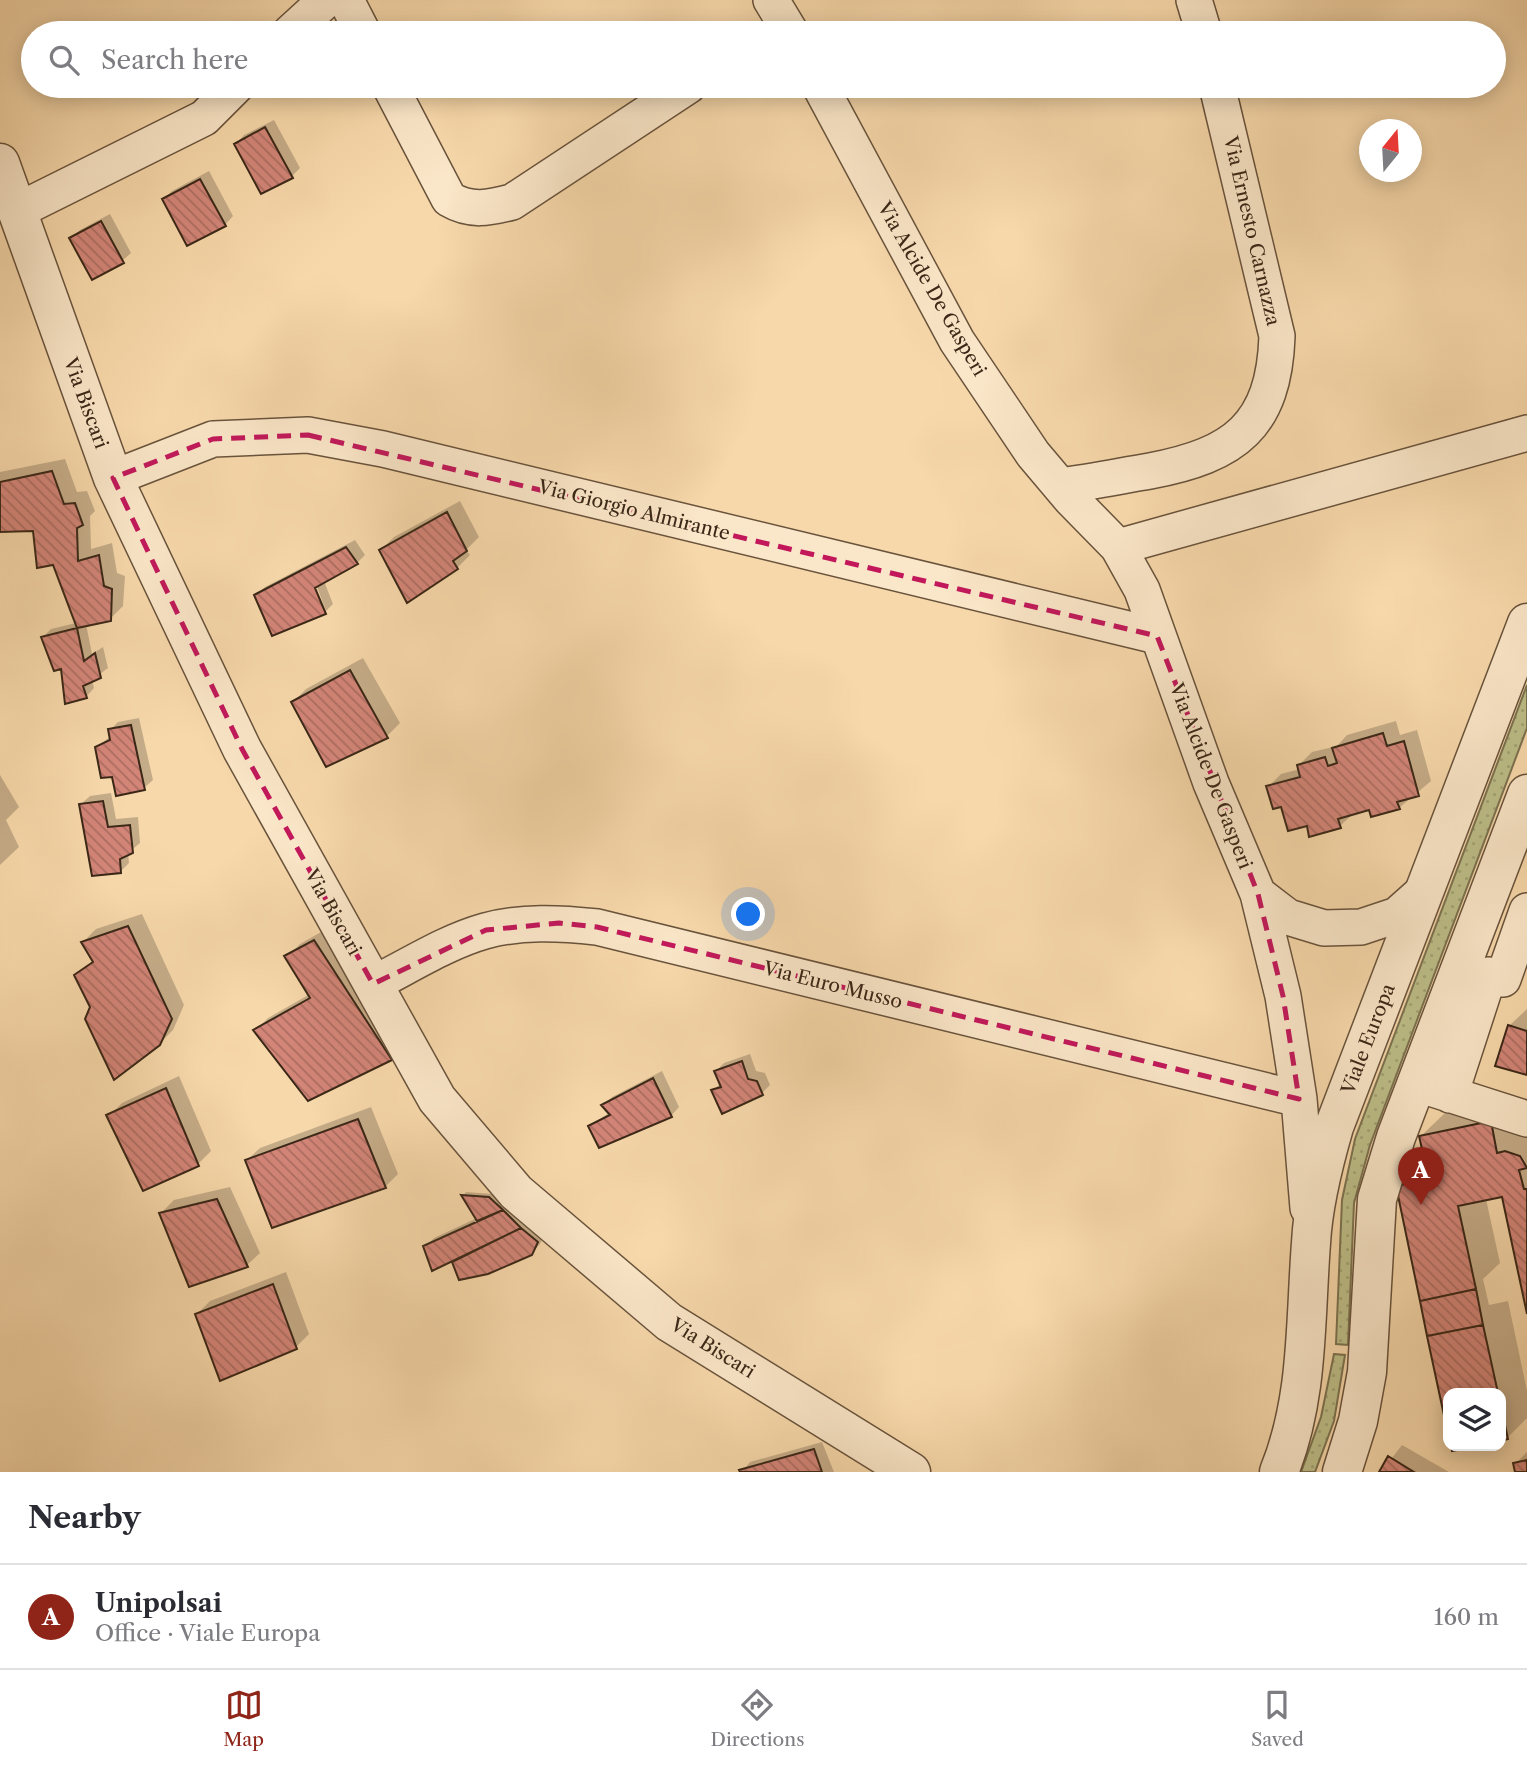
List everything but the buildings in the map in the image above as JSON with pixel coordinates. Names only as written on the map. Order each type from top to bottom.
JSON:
[{"type":"street","points":[[303,21],[326,0]]},
{"type":"street","points":[[346,0],[357,21]]},
{"type":"street","points":[[1194,0],[1200,21]]},
{"type":"street","points":[[17,211],[204,118],[224,98]]},
{"type":"street","points":[[396,98],[449,199],[461,206],[485,209],[512,202],[670,98]]},
{"type":"street","name":"Via Alcide De Gasperi","points":[[826,98],[957,341],[1033,454],[1107,536],[1142,590],[1211,783],[1258,894],[1283,996],[1299,1099],[1311,1241]]},
{"type":"street","name":"Via Ernesto Carnazza","points":[[1060,486],[1151,471],[1197,460],[1233,444],[1252,425],[1268,397],[1276,369],[1277,336],[1220,98]]},
{"type":"street","name":"Via Biscari","points":[[0,163],[113,478],[242,749],[437,1100],[516,1192],[669,1322],[911,1472]]},
{"type":"street","points":[[1151,471],[1114,500],[1107,536],[1527,433]]},
{"type":"street","name":"Via Giorgio Almirante","points":[[113,478],[214,439],[308,435],[383,449],[1157,636]]},
{"type":"street","name":"Viale Europa","points":[[1279,1472],[1292,1435],[1307,1349],[1311,1241],[1322,1168],[1334,1127],[1527,623]]},
{"type":"street","points":[[1495,976],[1527,794]]},
{"type":"street","points":[[1258,894],[1287,917],[1324,928],[1361,927],[1396,915],[1425,891]]},
{"type":"street","points":[[1342,1472],[1358,1421],[1367,1372],[1377,1199],[1396,1137],[1433,1089],[1527,911]]},
{"type":"street","name":"Via Euro Musso","points":[[373,984],[464,938],[486,930],[559,923],[597,927],[1299,1099]]},
{"type":"street","points":[[1433,1089],[1527,1119]]},
{"type":"highlighted area","points":[[308,435],[1157,636],[1258,894],[1283,996],[1299,1099],[597,927],[559,923],[486,930],[373,984],[242,749],[113,478],[213,439]]},
{"type":"green space","points":[[1527,685],[1527,728],[1370,1145],[1354,1203],[1348,1345],[1336,1344],[1342,1200],[1355,1139]]},
{"type":"green space","points":[[1334,1354],[1345,1355],[1334,1421],[1315,1472],[1301,1472],[1321,1417]]},
{"type":"place","name":"Unipolsai","points":[[1421,1205]]}]
